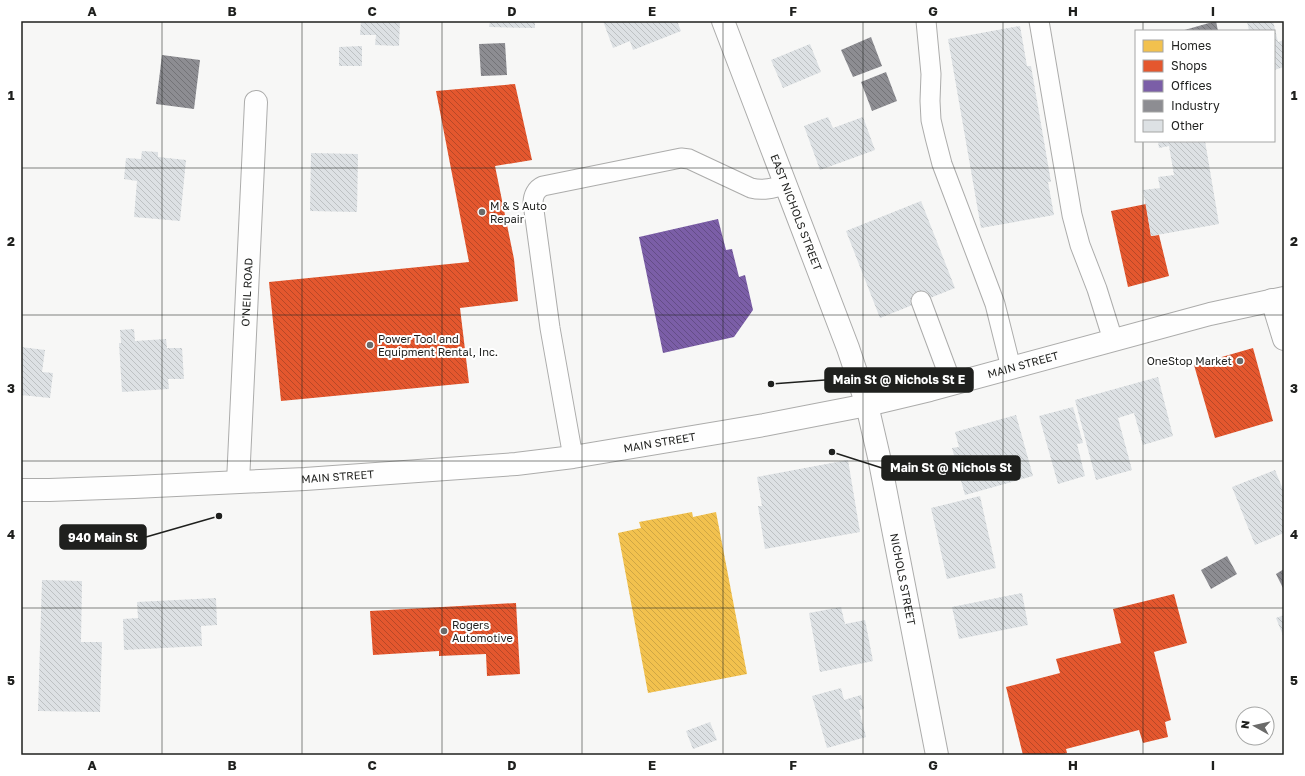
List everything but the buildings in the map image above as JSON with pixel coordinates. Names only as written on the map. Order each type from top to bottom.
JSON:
[{"type":"main road","name":"EAST NICHOLS STREET","points":[[723,21],[848,348],[867,405]]},
{"type":"main road","name":"O'NEIL ROAD","points":[[238,482],[256,102]]},
{"type":"main road","name":"MAIN STREET","points":[[21,490],[332,478],[448,470],[573,458],[764,425],[867,405],[952,384],[1210,314],[1278,299]]},
{"type":"main road","points":[[1278,299],[1284,339]]},
{"type":"main road","name":"NICHOLS STREET","points":[[867,405],[879,457],[937,755]]},
{"type":"lane","points":[[926,21],[931,74],[931,120],[934,137],[942,164],[995,304],[1012,368]]},
{"type":"lane","points":[[1039,21],[1072,215],[1080,244],[1097,289],[1113,340]]},
{"type":"lane","points":[[573,458],[549,320],[533,203],[533,197],[536,192],[543,186],[681,158],[689,159],[751,188],[759,190],[785,185]]},
{"type":"lane","points":[[921,301],[952,384]]},
{"type":"place","name":"M & S Auto Repair","points":[[482,212]]},
{"type":"place","name":"Power Tool and Equipment Rental, Inc.","points":[[370,345]]},
{"type":"place","name":"OneStop Market","points":[[1240,361]]},
{"type":"place","name":"Main St @ Nichols St E","points":[[771,384]]},
{"type":"place","name":"Main St @ Nichols St","points":[[832,452]]},
{"type":"place","name":"940 Main St","points":[[219,516]]},
{"type":"place","name":"Rogers Automotive","points":[[444,631]]}]
